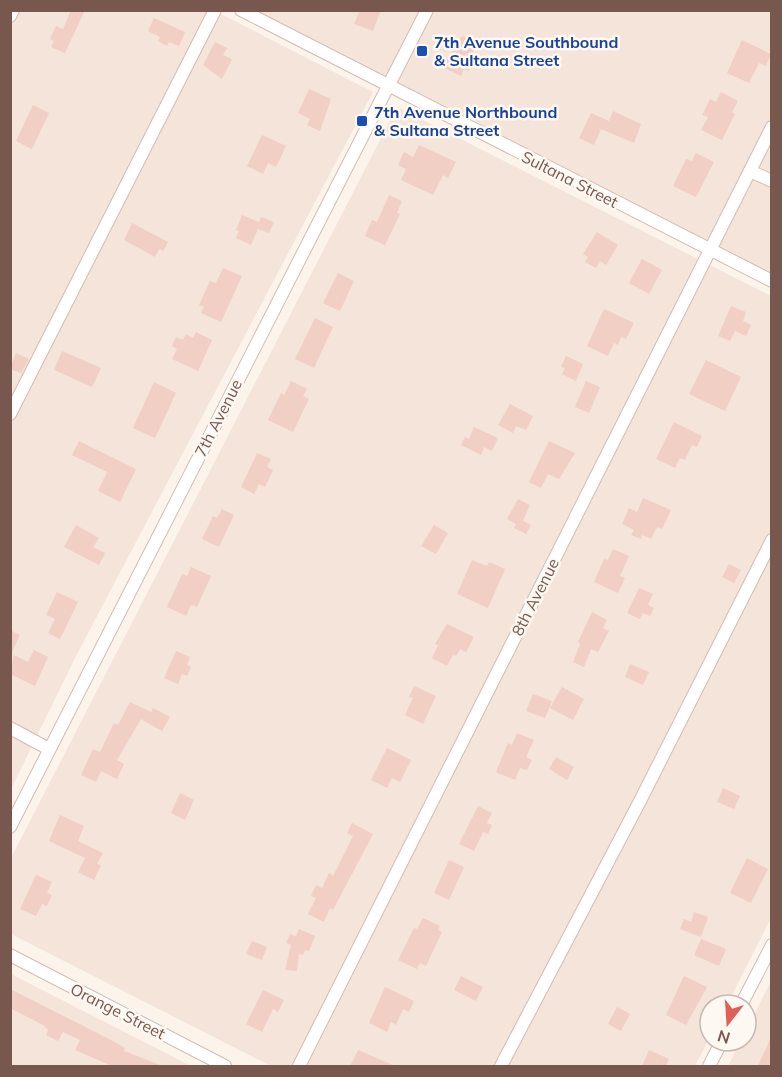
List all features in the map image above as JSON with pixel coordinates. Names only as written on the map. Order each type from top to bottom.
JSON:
[{"type":"street","points":[[10,16],[13,10]]},
{"type":"street","points":[[10,414],[215,10]]},
{"type":"street","name":"Sultana Street","points":[[242,10],[771,281]]},
{"type":"street","name":"7th Avenue","points":[[10,827],[427,10]]},
{"type":"street","name":"8th Avenue","points":[[299,1066],[771,127]]},
{"type":"street","points":[[750,171],[771,181]]},
{"type":"street","points":[[501,1066],[640,801],[771,540]]},
{"type":"street","points":[[10,728],[49,748]]},
{"type":"street","points":[[747,993],[771,945]]},
{"type":"street","name":"Orange Street","points":[[10,955],[225,1066]]},
{"type":"shaded area","points":[[11,11],[215,11],[373,92],[76,656],[11,789]]},
{"type":"shaded area","points":[[250,11],[771,11],[771,280]]},
{"type":"shaded area","points":[[397,107],[771,296],[771,918],[733,993],[698,993],[698,1053],[702,1053],[695,1066],[271,1066],[11,934],[10,860]]},
{"type":"shaded area","points":[[11,974],[191,1066],[11,1066]]},
{"type":"shaded area","points":[[771,981],[771,1066],[728,1066],[735,1053],[758,1053],[758,1007]]},
{"type":"building","points":[[71,10],[85,10],[65,53],[51,47],[54,41],[50,39],[56,26],[63,29]]},
{"type":"building","points":[[360,10],[381,10],[373,31],[354,24]]},
{"type":"building","points":[[154,18],[185,32],[179,46],[169,42],[167,46],[158,41],[160,37],[148,31]]},
{"type":"building","points":[[462,36],[478,44],[469,60],[473,62],[468,71],[464,69],[461,76],[442,67]]},
{"type":"building","points":[[742,40],[771,54],[766,66],[759,63],[749,83],[727,73]]},
{"type":"building","points":[[215,42],[227,48],[223,55],[232,59],[222,79],[203,65]]},
{"type":"building","points":[[309,89],[331,99],[320,131],[307,125],[310,119],[298,113]]},
{"type":"building","points":[[721,92],[738,101],[732,112],[735,114],[722,140],[701,130],[708,117],[702,115],[710,99],[716,102]]},
{"type":"building","points":[[33,105],[49,113],[32,149],[16,141]]},
{"type":"building","points":[[613,111],[641,124],[634,143],[601,129],[594,145],[579,138],[591,113],[609,121]]},
{"type":"building","points":[[262,135],[286,146],[276,167],[268,163],[263,174],[247,166]]},
{"type":"building","points":[[419,145],[456,162],[448,178],[443,175],[433,195],[401,180],[406,169],[398,165],[404,152],[413,157]]},
{"type":"building","points":[[696,153],[714,162],[696,197],[673,186],[686,159],[692,161]]},
{"type":"building","points":[[389,195],[402,201],[397,213],[400,214],[385,245],[365,236],[372,220],[377,222]]},
{"type":"building","points":[[242,215],[259,222],[261,217],[274,222],[269,233],[258,229],[251,245],[236,238],[239,231],[236,230]]},
{"type":"building","points":[[132,223],[168,242],[163,251],[159,249],[155,257],[124,240]]},
{"type":"building","points":[[597,232],[618,245],[606,265],[600,261],[596,268],[585,262],[588,257],[583,254]]},
{"type":"building","points":[[642,259],[662,270],[649,294],[629,283]]},
{"type":"building","points":[[223,268],[242,276],[221,322],[201,313],[204,307],[199,305],[210,281],[216,283]]},
{"type":"building","points":[[338,273],[354,281],[340,311],[323,303]]},
{"type":"building","points":[[731,306],[746,312],[743,321],[751,325],[746,336],[735,331],[730,341],[718,336]]},
{"type":"building","points":[[604,309],[634,323],[626,339],[621,337],[618,345],[614,343],[608,356],[587,346]]},
{"type":"building","points":[[315,318],[333,327],[314,368],[295,359]]},
{"type":"building","points":[[196,332],[212,340],[198,371],[172,359],[177,349],[172,346],[176,337],[183,340],[186,334],[193,338]]},
{"type":"building","points":[[62,351],[101,368],[92,387],[54,370]]},
{"type":"building","points":[[16,353],[29,359],[21,373],[10,369]]},
{"type":"building","points":[[566,356],[583,364],[576,381],[562,374],[565,368],[561,367]]},
{"type":"building","points":[[706,360],[741,377],[725,411],[689,394]]},
{"type":"building","points":[[291,381],[307,389],[303,396],[309,399],[293,432],[268,420],[281,393],[284,395]]},
{"type":"building","points":[[586,381],[600,387],[589,413],[575,407]]},
{"type":"building","points":[[154,382],[176,393],[155,438],[133,428]]},
{"type":"building","points":[[510,404],[533,416],[526,430],[516,426],[513,433],[498,425]]},
{"type":"building","points":[[674,422],[702,436],[697,447],[692,445],[685,460],[680,458],[675,468],[656,459]]},
{"type":"building","points":[[474,427],[498,438],[492,451],[484,447],[481,455],[461,445],[465,437],[469,439]]},
{"type":"building","points":[[79,441],[136,469],[120,502],[98,491],[107,472],[72,455]]},
{"type":"building","points":[[549,441],[575,453],[559,479],[548,474],[541,488],[529,482]]},
{"type":"building","points":[[257,453],[271,459],[267,467],[273,470],[265,487],[259,484],[254,494],[241,487]]},
{"type":"building","points":[[643,498],[671,510],[662,529],[657,527],[651,539],[642,535],[641,539],[631,535],[634,530],[622,524],[629,508],[637,512]]},
{"type":"building","points":[[518,499],[530,505],[523,521],[531,525],[526,534],[514,528],[516,524],[507,519]]},
{"type":"building","points":[[222,509],[234,515],[219,547],[202,539],[213,516],[217,518]]},
{"type":"building","points":[[76,525],[99,538],[93,547],[105,553],[99,565],[64,547]]},
{"type":"building","points":[[434,525],[448,533],[436,554],[421,546]]},
{"type":"building","points":[[613,549],[629,556],[620,576],[625,578],[618,593],[594,582],[604,559],[608,560]]},
{"type":"building","points":[[472,560],[487,566],[489,562],[505,569],[488,608],[457,594]]},
{"type":"building","points":[[729,564],[741,570],[734,583],[722,577]]},
{"type":"building","points":[[191,567],[211,576],[197,607],[191,605],[186,616],[167,607],[182,574],[187,576]]},
{"type":"building","points":[[639,588],[653,594],[648,605],[654,608],[650,616],[643,613],[640,619],[627,613]]},
{"type":"building","points":[[57,592],[78,602],[60,639],[48,633],[55,619],[46,615]]},
{"type":"building","points":[[592,612],[607,620],[603,628],[609,631],[598,652],[591,649],[584,667],[573,662],[580,644],[578,642]]},
{"type":"building","points":[[447,624],[474,637],[466,652],[460,649],[456,656],[453,655],[447,666],[432,658],[438,645],[435,644]]},
{"type":"building","points":[[10,630],[20,635],[10,656]]},
{"type":"building","points":[[34,650],[48,657],[35,686],[10,674],[14,655],[28,662]]},
{"type":"building","points":[[176,651],[190,657],[187,665],[191,667],[187,676],[182,674],[178,684],[164,678]]},
{"type":"building","points":[[630,664],[649,672],[643,685],[625,677]]},
{"type":"building","points":[[414,686],[436,696],[423,724],[405,715],[413,698],[409,697]]},
{"type":"building","points":[[562,687],[584,699],[573,720],[550,708]]},
{"type":"building","points":[[533,694],[552,701],[545,718],[526,711]]},
{"type":"building","points":[[130,702],[151,712],[153,708],[170,717],[162,731],[141,719],[117,760],[124,764],[117,779],[101,771],[96,782],[81,775],[93,749],[100,752],[114,723],[118,725]]},
{"type":"building","points":[[517,733],[534,740],[526,757],[532,760],[527,770],[520,768],[515,780],[496,772],[508,743],[512,745]]},
{"type":"building","points":[[387,748],[411,760],[400,782],[392,778],[387,788],[371,780]]},
{"type":"building","points":[[556,757],[574,767],[567,780],[549,769]]},
{"type":"building","points":[[723,788],[740,796],[734,809],[717,802]]},
{"type":"building","points":[[180,793],[194,800],[185,820],[171,813]]},
{"type":"building","points":[[478,806],[492,813],[487,823],[492,825],[488,834],[483,832],[474,851],[459,844]]},
{"type":"building","points":[[60,815],[84,826],[78,841],[103,853],[97,864],[101,865],[94,880],[78,872],[85,858],[49,841]]},
{"type":"building","points":[[352,823],[373,834],[333,910],[330,908],[324,922],[308,914],[316,898],[311,896],[316,885],[322,888],[329,873],[333,876],[353,836],[347,833]]},
{"type":"building","points":[[747,858],[768,869],[751,903],[730,893]]},
{"type":"building","points":[[449,860],[464,867],[449,900],[434,893]]},
{"type":"building","points":[[36,875],[52,882],[47,893],[52,895],[47,906],[42,904],[36,916],[20,909]]},
{"type":"building","points":[[694,912],[708,917],[701,937],[680,929],[684,919],[691,922]]},
{"type":"building","points":[[423,918],[440,926],[438,930],[442,932],[426,966],[420,963],[417,969],[398,960],[414,928],[417,929]]},
{"type":"building","points":[[299,929],[315,936],[309,951],[305,950],[303,955],[299,954],[297,971],[285,970],[291,945],[286,943],[290,934],[296,936]]},
{"type":"building","points":[[701,939],[726,949],[719,966],[694,955]]},
{"type":"building","points":[[252,941],[267,947],[262,960],[246,954]]},
{"type":"building","points":[[461,976],[483,987],[476,1001],[454,990]]},
{"type":"building","points":[[684,976],[707,987],[704,993],[698,993],[698,1003],[686,1025],[666,1015]]},
{"type":"building","points":[[385,987],[414,1001],[409,1012],[403,1009],[396,1025],[391,1022],[387,1032],[369,1023]]},
{"type":"building","points":[[10,989],[113,1041],[125,1048],[124,1051],[163,1066],[112,1066],[75,1050],[80,1040],[63,1032],[58,1041],[46,1035],[48,1030],[43,1025],[10,1008]]},
{"type":"building","points":[[263,990],[284,1000],[278,1012],[273,1009],[262,1032],[246,1024]]},
{"type":"building","points":[[617,1007],[630,1014],[621,1031],[608,1024]]},
{"type":"building","points":[[771,1037],[771,1066],[758,1066]]},
{"type":"building","points":[[358,1050],[395,1066],[350,1066]]},
{"type":"building","points":[[649,1050],[669,1059],[666,1066],[642,1066]]},
{"type":"place","name":"7th Avenue Southbound & Sultana Street","points":[[422,51]]},
{"type":"place","name":"7th Avenue Northbound & Sultana Street","points":[[362,121]]}]
